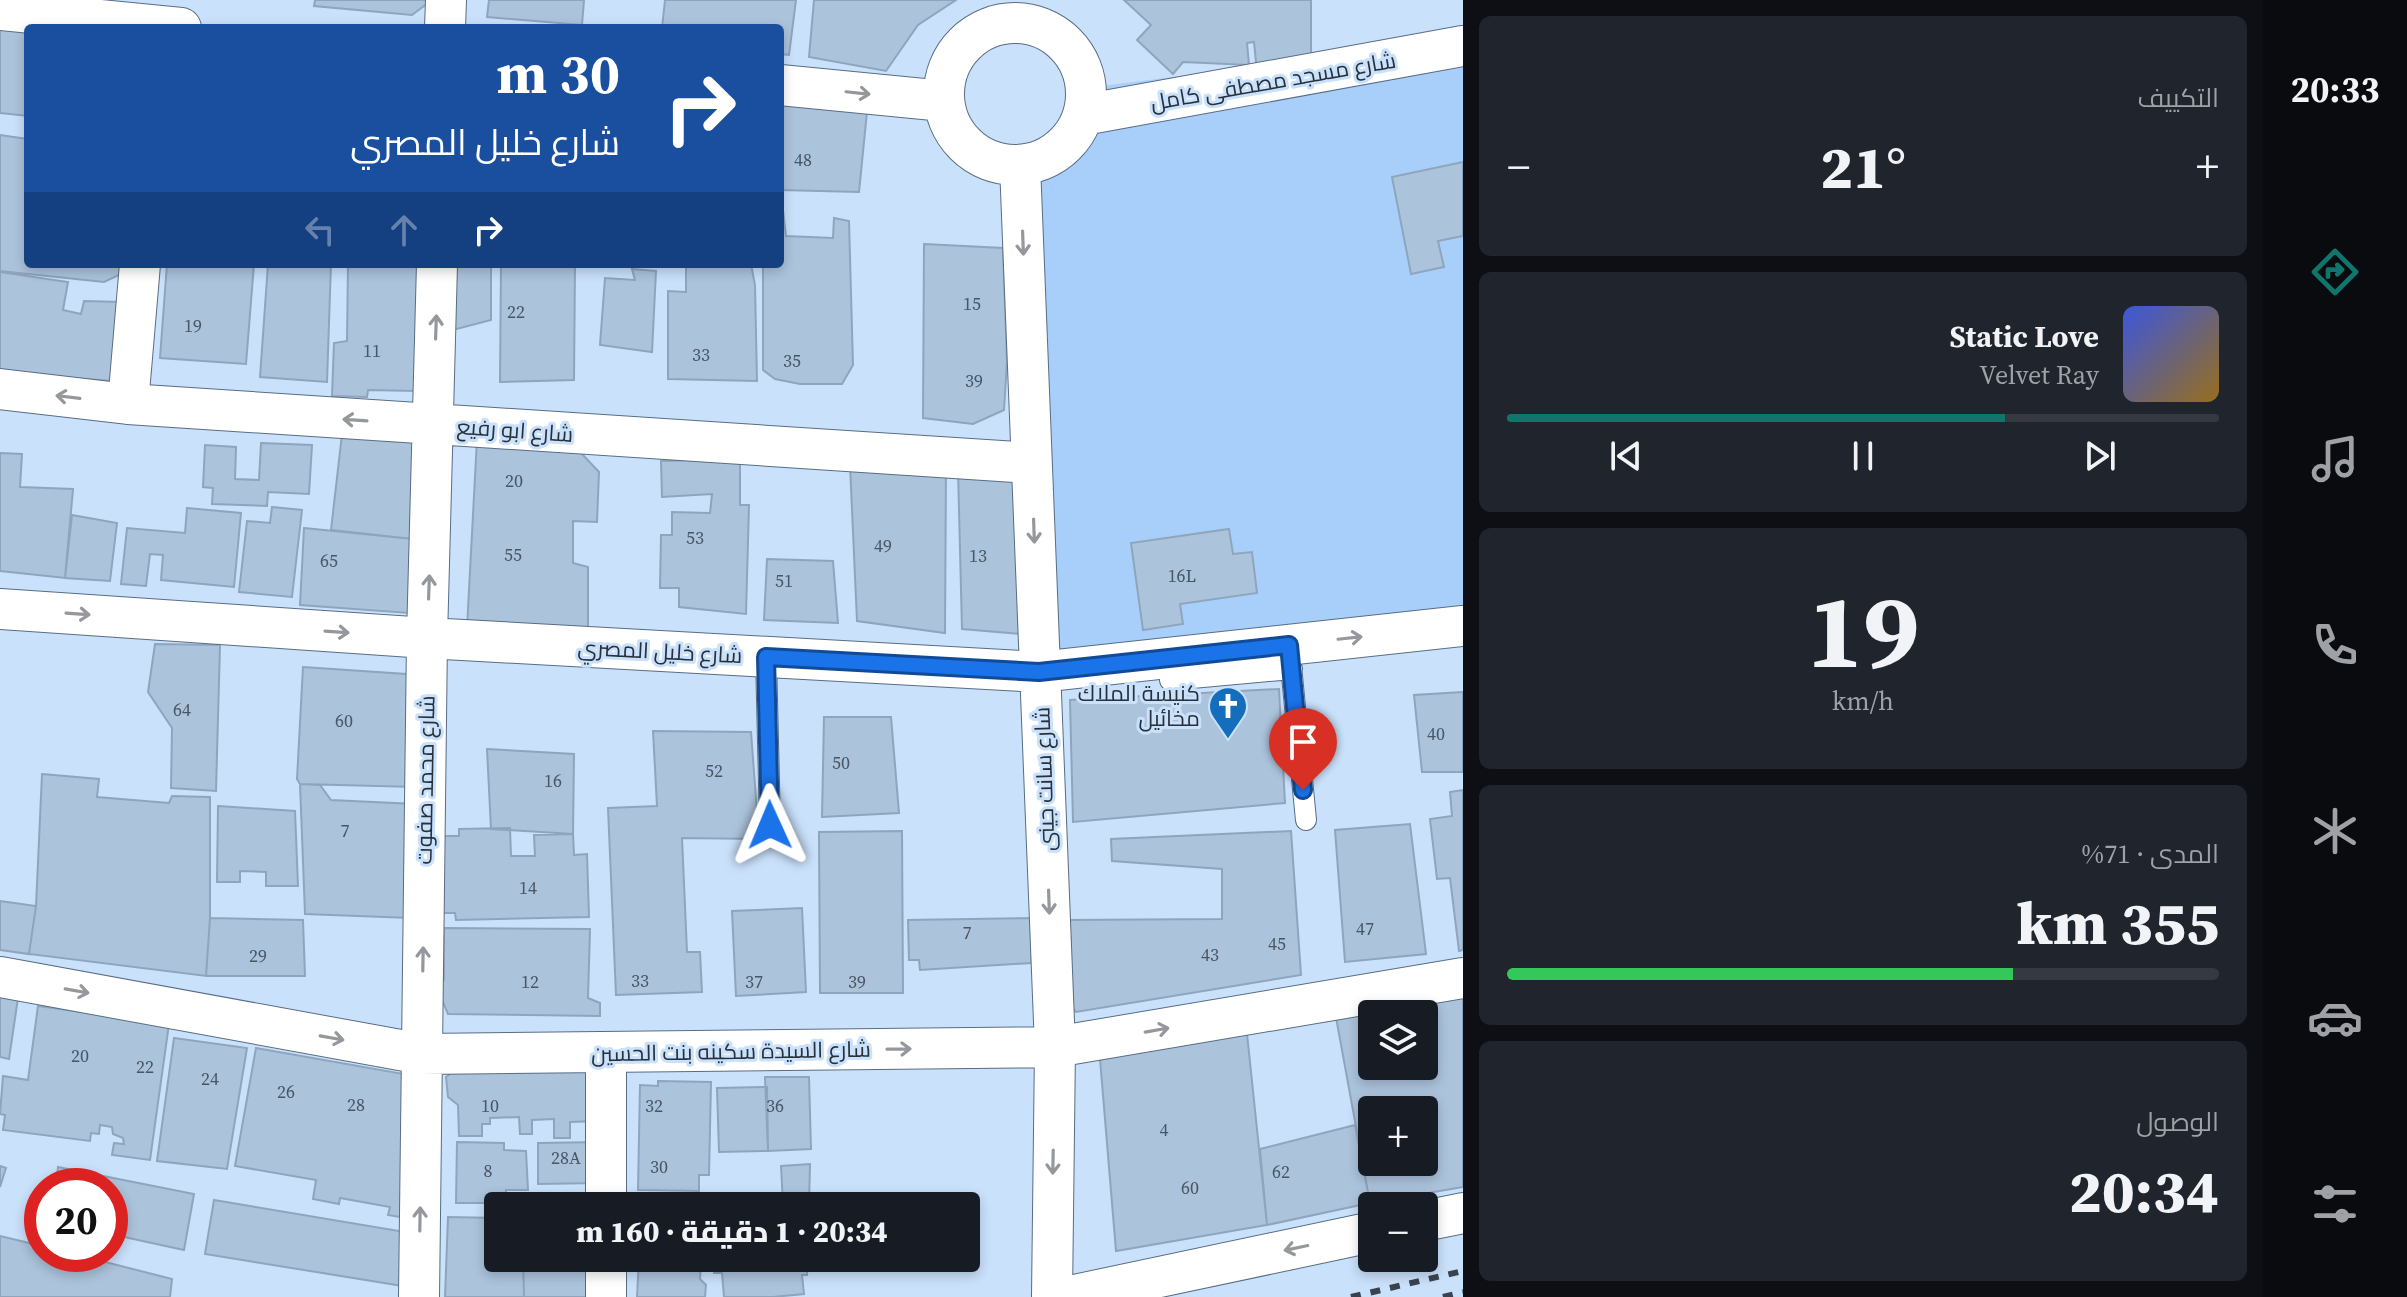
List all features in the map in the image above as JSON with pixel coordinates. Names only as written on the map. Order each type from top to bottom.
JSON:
[{"type":"street","points":[[445,24],[446,0]]},
{"type":"street","points":[[0,10],[138,24]]},
{"type":"street","points":[[1009,12],[1057,37],[1069,48],[1078,62],[1087,94],[1077,129],[1064,145],[1049,157],[1020,165],[1002,164],[984,158],[969,148],[957,135],[944,101],[944,85],[956,55],[1009,12]]},
{"type":"street","name":"شارع مسجد مصطفى كامل","points":[[1083,115],[1463,46]]},
{"type":"street","points":[[784,85],[944,101]]},
{"type":"street","name":"شارع سانت جينى","points":[[1020,165],[1055,1047],[1052,1297]]},
{"type":"street","points":[[128,404],[140,268]]},
{"type":"street","name":"شارع محمد صفوت","points":[[419,1297],[427,638],[437,268]]},
{"type":"street","name":"شارع ابو رفيع","points":[[0,389],[128,404],[1031,463]]},
{"type":"street","name":"شارع خليل المصري","points":[[0,609],[427,638],[1039,672],[1290,657],[1463,626]]},
{"type":"street","name":"شارع السيدة سكينه بنت الحسين","points":[[0,977],[422,1054],[1055,1047],[1463,978]]},
{"type":"street","points":[[606,1052],[606,1192]]},
{"type":"street","points":[[1438,1218],[1463,1213]]},
{"type":"street","points":[[1065,1297],[1358,1235]]},
{"type":"street","points":[[606,1272],[606,1297]]},
{"type":"lane","points":[[766,657],[770,825]]},
{"type":"lane","points":[[1170,680],[1290,657],[1306,820]]},
{"type":"shaded area","points":[[1463,40],[1463,615],[1039,672],[1027,165],[1046,157],[1068,140],[1078,124],[1086,88]]},
{"type":"building","points":[[315,0],[432,0],[412,15],[314,6]]},
{"type":"building","points":[[489,0],[584,0],[582,24],[487,17]]},
{"type":"building","points":[[665,0],[796,0],[789,55],[784,54],[784,24],[662,24]]},
{"type":"building","points":[[814,0],[956,0],[918,25],[886,71],[809,57]]},
{"type":"building","points":[[1124,0],[1311,0],[1311,62],[1257,72],[1254,42],[1247,43],[1249,65],[1183,62],[1173,74],[1137,40],[1151,25]]},
{"type":"building","points":[[0,19],[24,27],[24,116],[0,113]]},
{"type":"building","points":[[784,95],[868,102],[859,192],[784,190]]},
{"type":"building","points":[[0,135],[24,138],[24,268],[123,268],[121,274],[104,282],[0,271]]},
{"type":"building","points":[[1463,162],[1463,236],[1438,241],[1444,267],[1411,274],[1392,177]]},
{"type":"building","points":[[834,218],[849,221],[853,365],[842,384],[800,384],[775,379],[763,370],[763,268],[784,268],[784,219],[786,236],[833,238]]},
{"type":"building","points":[[924,244],[1003,248],[1007,361],[1004,410],[973,424],[923,418]]},
{"type":"building","points":[[167,268],[254,268],[246,364],[160,358]]},
{"type":"building","points":[[268,268],[331,268],[327,382],[260,377]]},
{"type":"building","points":[[348,268],[418,268],[415,391],[368,390],[367,397],[332,396],[334,343],[347,341]]},
{"type":"building","points":[[448,268],[491,268],[491,320],[445,332]]},
{"type":"building","points":[[501,268],[575,268],[574,380],[500,382]]},
{"type":"building","points":[[686,268],[752,268],[755,285],[757,381],[668,379],[668,291],[686,292]]},
{"type":"building","points":[[632,269],[656,271],[652,352],[600,345],[605,278],[635,280]]},
{"type":"building","points":[[0,272],[68,282],[63,310],[81,314],[84,301],[122,302],[113,381],[0,373]]},
{"type":"building","points":[[342,434],[419,440],[413,539],[331,530]]},
{"type":"building","points":[[477,439],[561,441],[582,454],[599,472],[597,522],[573,521],[573,563],[588,567],[588,635],[467,628]]},
{"type":"building","points":[[261,443],[312,445],[309,494],[268,492],[267,506],[212,504],[213,488],[203,487],[205,445],[236,447],[235,479],[259,480]]},
{"type":"building","points":[[0,453],[22,454],[20,487],[73,489],[65,578],[0,571]]},
{"type":"building","points":[[740,459],[740,505],[749,505],[746,614],[679,607],[679,588],[660,588],[661,535],[672,535],[672,512],[710,513],[712,494],[662,497],[661,461]]},
{"type":"building","points":[[946,464],[945,633],[857,621],[850,465]]},
{"type":"building","points":[[1029,467],[1033,635],[962,629],[958,470]]},
{"type":"building","points":[[272,507],[302,510],[292,597],[239,592],[247,521],[270,523]]},
{"type":"building","points":[[187,508],[241,513],[234,587],[161,580],[163,555],[150,554],[146,586],[121,584],[127,528],[185,533]]},
{"type":"building","points":[[72,515],[117,523],[110,581],[65,578]]},
{"type":"building","points":[[304,528],[413,539],[409,613],[300,605]]},
{"type":"building","points":[[1229,529],[1233,554],[1252,552],[1257,593],[1180,604],[1183,624],[1143,630],[1131,543]]},
{"type":"building","points":[[767,559],[833,561],[838,623],[764,620]]},
{"type":"building","points":[[155,644],[220,645],[216,791],[171,788],[172,728],[148,692]]},
{"type":"building","points":[[303,667],[421,675],[416,787],[300,784],[297,779]]},
{"type":"building","points":[[1279,689],[1285,803],[1073,822],[1070,700]]},
{"type":"building","points":[[1463,692],[1463,772],[1422,772],[1414,695]]},
{"type":"building","points":[[824,717],[891,717],[899,813],[822,817]]},
{"type":"building","points":[[653,731],[751,732],[759,839],[682,838],[687,952],[700,952],[702,992],[616,995],[608,808],[657,806]]},
{"type":"building","points":[[487,749],[574,754],[573,834],[491,829]]},
{"type":"building","points":[[42,774],[99,779],[97,797],[169,803],[172,796],[210,797],[210,918],[206,976],[29,954],[36,906]]},
{"type":"building","points":[[300,784],[320,785],[331,800],[415,804],[410,918],[305,914]]},
{"type":"building","points":[[1463,790],[1463,950],[1459,951],[1450,878],[1437,879],[1430,819],[1452,816],[1450,792]]},
{"type":"building","points":[[218,806],[295,811],[298,886],[266,886],[266,872],[240,871],[240,882],[217,882]]},
{"type":"building","points":[[1410,824],[1426,954],[1345,962],[1335,830]]},
{"type":"building","points":[[510,828],[511,856],[535,856],[534,835],[573,834],[574,855],[587,854],[589,917],[456,920],[455,913],[442,913],[440,836],[459,836],[459,829]]},
{"type":"building","points":[[902,831],[903,993],[820,993],[819,832]]},
{"type":"building","points":[[1291,831],[1301,975],[1076,1012],[1064,997],[1065,920],[1222,919],[1222,869],[1112,861],[1111,839]]},
{"type":"building","points":[[0,901],[36,906],[29,954],[0,950]]},
{"type":"building","points":[[802,908],[806,992],[736,996],[732,911]]},
{"type":"building","points":[[210,918],[303,920],[305,976],[206,976]]},
{"type":"building","points":[[1036,918],[1031,963],[920,970],[919,960],[909,960],[908,920]]},
{"type":"building","points":[[444,928],[590,929],[588,998],[600,1003],[600,1016],[448,1014],[439,993],[444,979]]},
{"type":"building","points":[[1463,989],[1463,1187],[1434,1192],[1368,1192],[1365,1176],[1438,1176],[1438,1096],[1358,1096],[1358,1138],[1335,1012],[1358,1008],[1358,1080],[1438,1080],[1438,1000],[1402,1000]]},
{"type":"building","points":[[0,995],[18,998],[9,1059],[0,1057]]},
{"type":"building","points":[[38,1006],[169,1024],[150,1160],[112,1155],[114,1143],[124,1144],[123,1138],[113,1134],[112,1127],[100,1125],[99,1134],[91,1133],[90,1141],[3,1130],[5,1115],[0,1114],[3,1076],[28,1080]]},
{"type":"building","points":[[1246,1024],[1267,1225],[1116,1251],[1099,1047]]},
{"type":"building","points":[[174,1038],[247,1048],[227,1169],[157,1161]]},
{"type":"building","points":[[256,1048],[415,1076],[412,1219],[388,1215],[390,1207],[340,1198],[339,1204],[313,1199],[316,1180],[235,1166]]},
{"type":"building","points":[[599,1058],[600,1121],[570,1122],[570,1138],[554,1138],[554,1119],[532,1120],[532,1134],[520,1134],[519,1117],[490,1118],[490,1124],[482,1124],[482,1136],[459,1136],[458,1105],[448,1097],[446,1077],[468,1061]]},
{"type":"building","points":[[765,1077],[809,1077],[811,1149],[768,1151]]},
{"type":"building","points":[[658,1081],[711,1082],[709,1175],[699,1175],[699,1191],[638,1190],[640,1085],[658,1086]]},
{"type":"building","points":[[767,1087],[768,1151],[719,1152],[717,1088]]},
{"type":"building","points":[[1355,1125],[1358,1176],[1365,1176],[1368,1192],[1358,1192],[1358,1206],[1267,1225],[1260,1149]]},
{"type":"building","points":[[457,1142],[504,1143],[504,1150],[526,1151],[528,1190],[484,1192],[484,1203],[456,1203]]},
{"type":"building","points":[[602,1142],[601,1183],[538,1184],[538,1143]]},
{"type":"building","points":[[810,1164],[809,1192],[782,1192],[781,1166]]},
{"type":"building","points":[[0,1166],[6,1168],[0,1187]]},
{"type":"building","points":[[128,1181],[194,1194],[184,1250],[128,1238]]},
{"type":"building","points":[[214,1200],[417,1234],[409,1287],[205,1254]]},
{"type":"building","points":[[448,1217],[484,1218],[484,1272],[523,1272],[524,1297],[445,1297]]},
{"type":"building","points":[[0,1236],[24,1242],[24,1272],[128,1272],[128,1268],[172,1279],[170,1297],[0,1297]]},
{"type":"building","points":[[523,1272],[596,1272],[597,1297],[524,1297]]},
{"type":"building","points":[[638,1272],[700,1272],[700,1279],[706,1285],[705,1297],[637,1297]]},
{"type":"building","points":[[807,1272],[807,1275],[802,1275],[804,1294],[773,1297],[724,1297],[722,1273],[714,1273]]},
{"type":"railway","points":[[1351,1297],[1463,1271]]},
{"type":"railway","points":[[1443,1297],[1463,1292]]},
{"type":"place","name":"كنيسة الملاك مخائيل","points":[[1228,740]]},
{"type":"route","points":[[770,825],[766,657],[1039,672],[1289,645],[1303,790]]}]
